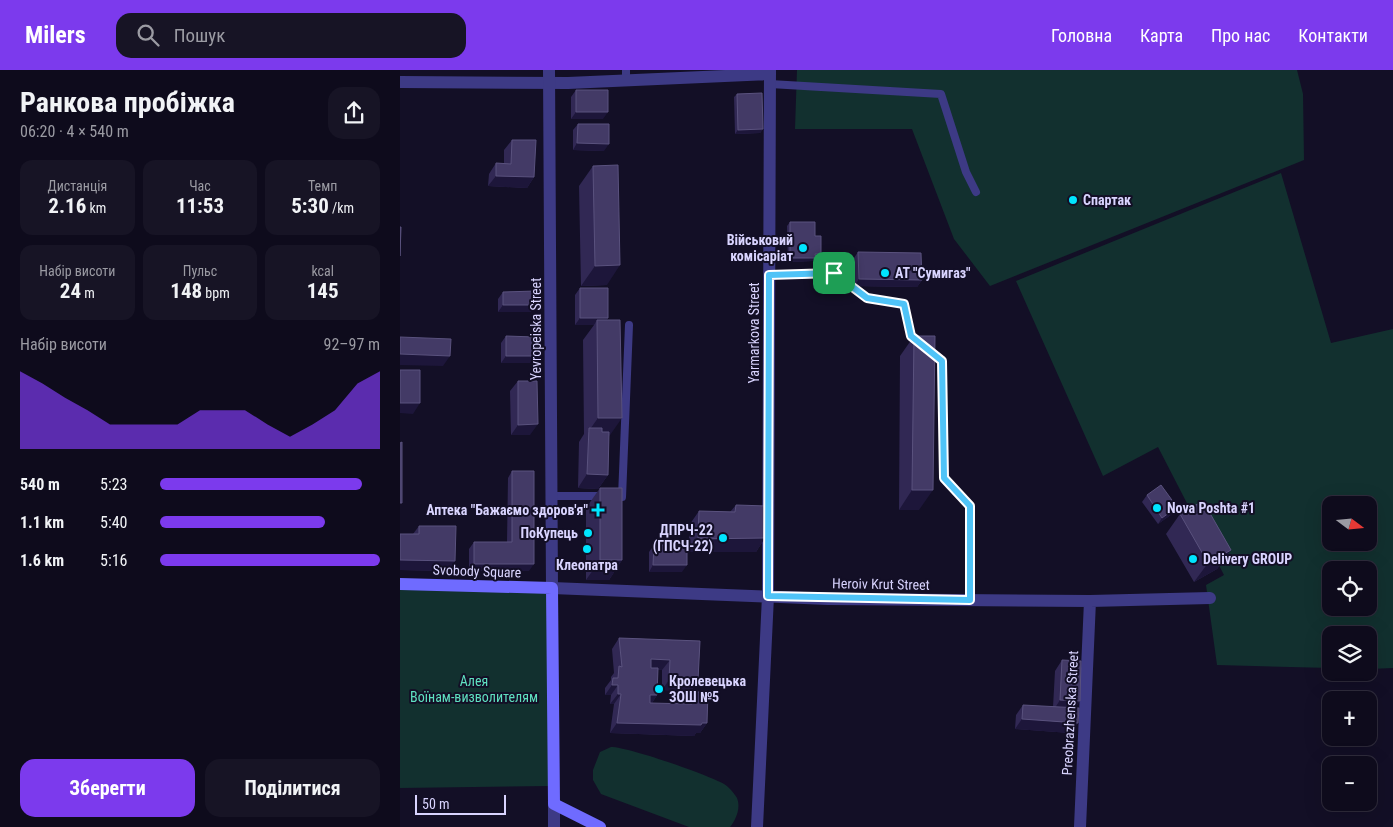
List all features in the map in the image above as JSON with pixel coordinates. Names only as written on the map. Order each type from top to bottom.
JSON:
[{"type":"main road","name":"Svobody Square","points":[[400,584],[552,588]]},
{"type":"main road","points":[[552,588],[554,804],[600,827]]},
{"type":"street","points":[[400,82],[549,76],[770,76]]},
{"type":"street","name":"Yevropeiska Street","points":[[549,76],[552,588]]},
{"type":"street","name":"Yarmarkova Street","points":[[757,827],[768,596],[770,76]]},
{"type":"street","name":"Heroiv Krut Street","points":[[552,588],[768,596],[970,600],[1090,601],[1210,598]]},
{"type":"street","name":"Preobrazhenska Street","points":[[1080,827],[1090,601]]},
{"type":"street","points":[[554,804],[554,827]]},
{"type":"lane","points":[[770,76],[941,94],[966,172],[976,192]]},
{"type":"lane","points":[[769,275],[834,273],[867,298],[904,304],[911,336],[942,361],[944,478],[970,506],[970,600]]},
{"type":"lane","points":[[552,496],[622,496],[629,325]]},
{"type":"green space","name":"Спартак","points":[[797,70],[1297,70],[1303,94],[1304,160],[990,286],[954,239],[912,129],[795,129]]},
{"type":"green space","points":[[1281,173],[1331,343],[1393,329],[1393,668],[1377,669],[1377,626],[1322,626],[1322,668],[1217,665],[1206,585],[1224,575],[1158,447],[1103,476],[1016,281]]},
{"type":"green space","name":"Алея Воїнам-визволителям","points":[[400,588],[548,592],[548,786],[400,788]]},
{"type":"green space","points":[[611,747],[668,762],[724,784],[737,798],[738,810],[734,821],[730,827],[689,827],[601,794],[593,780],[593,770],[600,752]]},
{"type":"building","points":[[576,90],[608,90],[608,112],[576,112]]},
{"type":"building","points":[[762,93],[763,129],[738,130],[737,94]]},
{"type":"building","points":[[578,124],[609,124],[609,144],[577,143]]},
{"type":"building","points":[[512,140],[536,140],[534,177],[496,176],[496,163],[511,164]]},
{"type":"building","points":[[618,165],[620,265],[595,266],[593,166]]},
{"type":"building","name":"Військовий комісаріат","points":[[790,222],[815,222],[815,236],[821,236],[821,254],[815,254],[816,258],[790,258]]},
{"type":"building","name":"АТ \"Сумигаз\"","points":[[858,252],[921,253],[922,280],[859,279]]},
{"type":"building","points":[[580,288],[608,288],[608,318],[580,318]]},
{"type":"building","points":[[536,291],[536,305],[503,305],[503,292]]},
{"type":"building","points":[[597,320],[620,320],[622,418],[598,418]]},
{"type":"building","points":[[506,336],[535,337],[535,356],[506,356]]},
{"type":"building","points":[[914,336],[935,336],[933,490],[912,490]]},
{"type":"building","points":[[400,337],[451,339],[450,356],[400,354]]},
{"type":"building","points":[[400,370],[420,370],[420,403],[400,403]]},
{"type":"building","points":[[518,381],[537,381],[538,424],[518,425]]},
{"type":"building","points":[[589,428],[602,428],[602,432],[609,432],[608,475],[587,474]]},
{"type":"building","points":[[402,442],[402,503],[400,503],[400,443]]},
{"type":"building","points":[[512,471],[534,471],[534,564],[474,564],[474,542],[512,542]]},
{"type":"building","points":[[1161,485],[1177,507],[1162,518],[1147,495]]},
{"type":"building","points":[[600,488],[622,488],[622,560],[600,560]]},
{"type":"building","points":[[1203,501],[1231,550],[1208,563],[1180,514]]},
{"type":"building","points":[[736,505],[767,506],[765,538],[698,539],[699,511],[735,512]]},
{"type":"building","points":[[419,526],[456,526],[455,561],[400,560],[400,534],[419,534]]},
{"type":"building","points":[[654,545],[687,545],[687,565],[653,565]]},
{"type":"building","points":[[619,638],[700,641],[698,680],[669,680],[670,660],[651,659],[651,668],[658,668],[657,695],[650,695],[650,703],[692,704],[693,692],[708,692],[707,723],[702,723],[701,725],[617,723],[621,694],[618,694],[618,685],[612,685],[613,678],[618,678],[619,666],[622,667]]},
{"type":"building","points":[[1062,660],[1081,661],[1080,701],[1060,700]]},
{"type":"building","points":[[1023,705],[1079,708],[1078,723],[1022,719]]},
{"type":"place","name":"Спартак","points":[[1073,200]]},
{"type":"place","name":"Військовий комісаріат","points":[[803,248]]},
{"type":"place","name":"АТ \"Сумигаз\"","points":[[885,273]]},
{"type":"place","name":"Nova Poshta #1","points":[[1157,508]]},
{"type":"place","name":"Аптека \"Бажаємо здоров'я\"","points":[[598,510]]},
{"type":"place","name":"ПоКупець","points":[[588,533]]},
{"type":"place","name":"ДПРЧ-22 (ГПСЧ-22)","points":[[723,538]]},
{"type":"place","name":"Клеопатра","points":[[587,549]]},
{"type":"place","name":"Delivery GROUP","points":[[1193,559]]},
{"type":"place","name":"Кролевецька ЗОШ №5","points":[[659,689]]},
{"type":"route","points":[[834,273],[867,298],[904,304],[911,336],[942,361],[944,478],[970,506],[970,600],[828,599],[768,596],[769,275],[834,273]]}]
